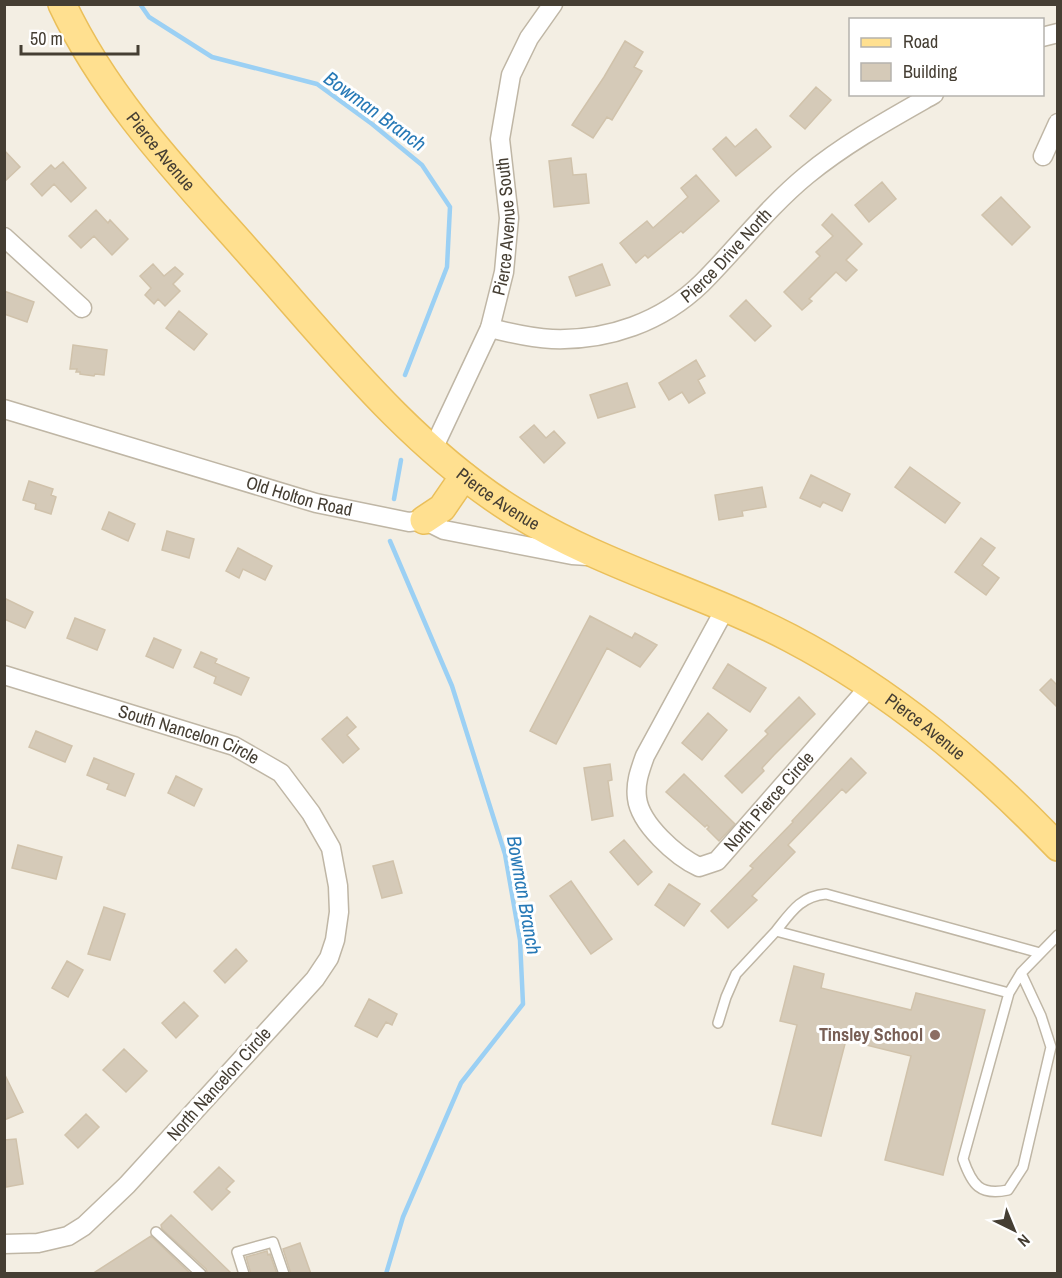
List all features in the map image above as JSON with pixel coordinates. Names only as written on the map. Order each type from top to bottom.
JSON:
[{"type":"main road","name":"Pierce Avenue","points":[[62,4],[76,34],[106,83],[135,121],[355,372],[401,420],[464,476],[512,510],[599,556],[789,637],[870,686],[963,755],[1058,847]]},
{"type":"main road","points":[[424,520],[442,508],[464,476]]},
{"type":"street","name":"Pierce Avenue South","points":[[433,449],[489,328],[504,272],[509,218],[500,139],[511,75],[529,38],[553,4]]},
{"type":"street","name":"Pierce Drive North","points":[[489,328],[527,337],[584,339],[610,334],[651,319],[681,301],[701,284],[806,175],[873,128],[930,96]]},
{"type":"street","points":[[1043,156],[1058,123]]},
{"type":"street","points":[[4,237],[82,308]]},
{"type":"street","name":"Old Holton Road","points":[[4,409],[316,503],[409,522],[424,520],[444,530],[572,555],[599,556]]},
{"type":"street","name":"North Pierce Circle","points":[[725,609],[645,756],[637,778],[636,797],[641,813],[661,839],[685,860],[699,867],[717,861],[870,686]]},
{"type":"street","name":"South Nancelon Circle","points":[[4,675],[234,746],[256,757],[280,772],[311,813],[331,848]]},
{"type":"street","name":"North Nancelon Circle","points":[[4,1244],[38,1243],[68,1236],[84,1226],[127,1185],[315,979],[329,958],[335,940],[339,912],[338,886],[331,848]]},
{"type":"lane","points":[[718,1023],[736,974],[795,908],[812,896],[826,894],[1040,953]]},
{"type":"lane","points":[[776,931],[1009,993]]},
{"type":"lane","points":[[1021,973],[1041,1016],[1051,1047],[1023,1167],[1008,1190],[992,1194],[978,1187],[967,1172],[963,1159],[1009,993],[1021,973],[1058,935]]},
{"type":"lane","points":[[156,1232],[201,1274]]},
{"type":"lane","points":[[244,1274],[237,1252],[273,1242],[284,1274]]},
{"type":"building","points":[[625,41],[643,52],[634,67],[642,71],[612,120],[607,117],[593,138],[572,125]]},
{"type":"building","points":[[816,87],[831,100],[805,129],[790,116]]},
{"type":"building","points":[[756,129],[771,147],[736,176],[713,149],[726,137],[735,147]]},
{"type":"building","points":[[4,150],[20,167],[4,182]]},
{"type":"building","points":[[571,158],[573,175],[586,174],[589,203],[554,207],[549,161]]},
{"type":"building","points":[[63,162],[86,188],[71,202],[54,184],[42,196],[31,184],[51,165],[55,169]]},
{"type":"building","points":[[696,175],[719,201],[683,233],[681,231],[648,258],[645,255],[636,263],[620,243],[647,221],[653,228],[688,197],[681,188]]},
{"type":"building","points":[[882,182],[896,199],[869,222],[855,205]]},
{"type":"building","points":[[1001,197],[1030,227],[1012,245],[982,215]]},
{"type":"building","points":[[96,210],[108,223],[110,220],[128,239],[112,255],[94,236],[81,248],[69,236]]},
{"type":"building","points":[[832,214],[862,244],[846,260],[857,270],[846,281],[836,272],[809,299],[812,301],[802,310],[784,292],[820,256],[816,252],[833,236],[822,225]]},
{"type":"building","points":[[153,264],[164,276],[175,267],[183,274],[173,284],[180,291],[165,306],[158,299],[154,304],[145,295],[151,288],[140,276]]},
{"type":"building","points":[[602,264],[610,285],[576,296],[569,277]]},
{"type":"building","points":[[4,291],[34,302],[27,322],[4,314]]},
{"type":"building","points":[[746,300],[771,326],[755,341],[730,316]]},
{"type":"building","points":[[179,311],[207,334],[194,350],[166,328]]},
{"type":"building","points":[[73,345],[107,350],[104,375],[80,374],[76,372],[77,369],[70,369]]},
{"type":"building","points":[[696,360],[705,376],[698,380],[705,393],[689,403],[682,392],[669,400],[659,383]]},
{"type":"building","points":[[627,383],[635,407],[598,418],[590,395]]},
{"type":"building","points":[[534,425],[546,438],[554,431],[565,443],[544,463],[520,437]]},
{"type":"building","points":[[910,467],[960,503],[945,523],[895,487]]},
{"type":"building","points":[[811,475],[850,494],[842,511],[823,502],[820,507],[800,498]]},
{"type":"building","points":[[29,481],[53,489],[51,495],[56,497],[51,514],[35,509],[36,504],[23,500]]},
{"type":"building","points":[[762,487],[766,507],[742,511],[743,516],[719,520],[715,495]]},
{"type":"building","points":[[109,512],[135,524],[128,541],[102,529]]},
{"type":"building","points":[[167,531],[194,539],[189,558],[162,550]]},
{"type":"building","points":[[981,538],[995,548],[982,565],[999,578],[986,595],[955,572]]},
{"type":"building","points":[[238,548],[272,566],[265,580],[243,569],[239,578],[226,571]]},
{"type":"building","points":[[4,598],[33,612],[25,628],[4,619]]},
{"type":"building","points":[[590,616],[632,638],[635,633],[657,645],[640,667],[607,648],[556,744],[530,731]]},
{"type":"building","points":[[75,618],[105,630],[97,650],[67,638]]},
{"type":"building","points":[[154,638],[181,650],[173,668],[146,656]]},
{"type":"building","points":[[201,652],[217,659],[215,663],[249,678],[241,695],[214,683],[216,677],[194,667]]},
{"type":"building","points":[[728,664],[766,688],[750,712],[713,688]]},
{"type":"building","points":[[1051,679],[1058,686],[1058,708],[1040,690]]},
{"type":"building","points":[[799,697],[815,714],[774,755],[762,768],[764,771],[742,793],[725,776],[768,734],[765,731]]},
{"type":"building","points":[[708,713],[727,730],[702,760],[682,743]]},
{"type":"building","points":[[347,717],[356,727],[347,735],[359,749],[343,763],[322,739]]},
{"type":"building","points":[[36,731],[72,746],[65,762],[29,747]]},
{"type":"building","points":[[94,758],[134,774],[125,796],[107,789],[109,784],[87,775]]},
{"type":"building","points":[[851,758],[866,773],[846,793],[842,789],[788,845],[795,852],[752,896],[757,900],[728,928],[711,911],[753,868],[750,866]]},
{"type":"building","points":[[610,764],[612,780],[608,781],[613,816],[592,820],[584,768]]},
{"type":"building","points":[[684,774],[735,824],[719,841],[707,829],[709,827],[707,825],[705,827],[666,792]]},
{"type":"building","points":[[176,776],[202,789],[194,806],[168,793]]},
{"type":"building","points":[[624,840],[652,872],[638,885],[610,852]]},
{"type":"building","points":[[18,845],[62,857],[56,879],[12,868]]},
{"type":"building","points":[[393,861],[402,893],[382,898],[373,866]]},
{"type":"building","points":[[571,881],[612,939],[591,954],[550,896]]},
{"type":"building","points":[[669,884],[700,904],[684,926],[655,905]]},
{"type":"building","points":[[104,907],[125,914],[110,960],[88,954]]},
{"type":"building","points":[[236,949],[247,961],[225,983],[214,971]]},
{"type":"building","points":[[67,961],[83,970],[68,997],[52,988]]},
{"type":"building","points":[[794,966],[824,974],[821,988],[911,1010],[916,993],[985,1010],[943,1175],[885,1160],[911,1056],[846,1040],[821,1136],[772,1124],[797,1025],[780,1021]]},
{"type":"building","points":[[369,999],[397,1014],[392,1025],[386,1022],[377,1037],[355,1026]]},
{"type":"building","points":[[184,1002],[198,1016],[176,1038],[162,1023]]},
{"type":"building","points":[[124,1049],[147,1071],[126,1092],[103,1070]]},
{"type":"building","points":[[4,1073],[23,1112],[4,1120]]},
{"type":"building","points":[[86,1114],[99,1127],[78,1148],[65,1135]]},
{"type":"building","points":[[16,1139],[23,1184],[6,1187],[4,1140]]},
{"type":"building","points":[[219,1167],[234,1181],[226,1189],[230,1192],[212,1210],[194,1192]]},
{"type":"building","points":[[171,1215],[232,1274],[208,1274],[206,1269],[162,1229],[161,1225]]},
{"type":"building","points":[[151,1236],[191,1274],[92,1274]]},
{"type":"building","points":[[300,1243],[311,1274],[291,1274],[283,1249]]},
{"type":"building","points":[[267,1251],[277,1274],[251,1274],[246,1257]]},
{"type":"waterway","name":"Bowman Branch","points":[[140,4],[149,17],[212,57],[317,84],[372,124],[422,165],[450,207],[447,267],[405,375]]},
{"type":"waterway","name":"Bowman Branch","points":[[394,499],[401,460]]},
{"type":"waterway","name":"Bowman Branch","points":[[386,1274],[403,1217],[461,1083],[523,1004],[520,940],[505,854],[452,686],[390,541]]},
{"type":"place","name":"Tinsley School","points":[[935,1035]]}]
